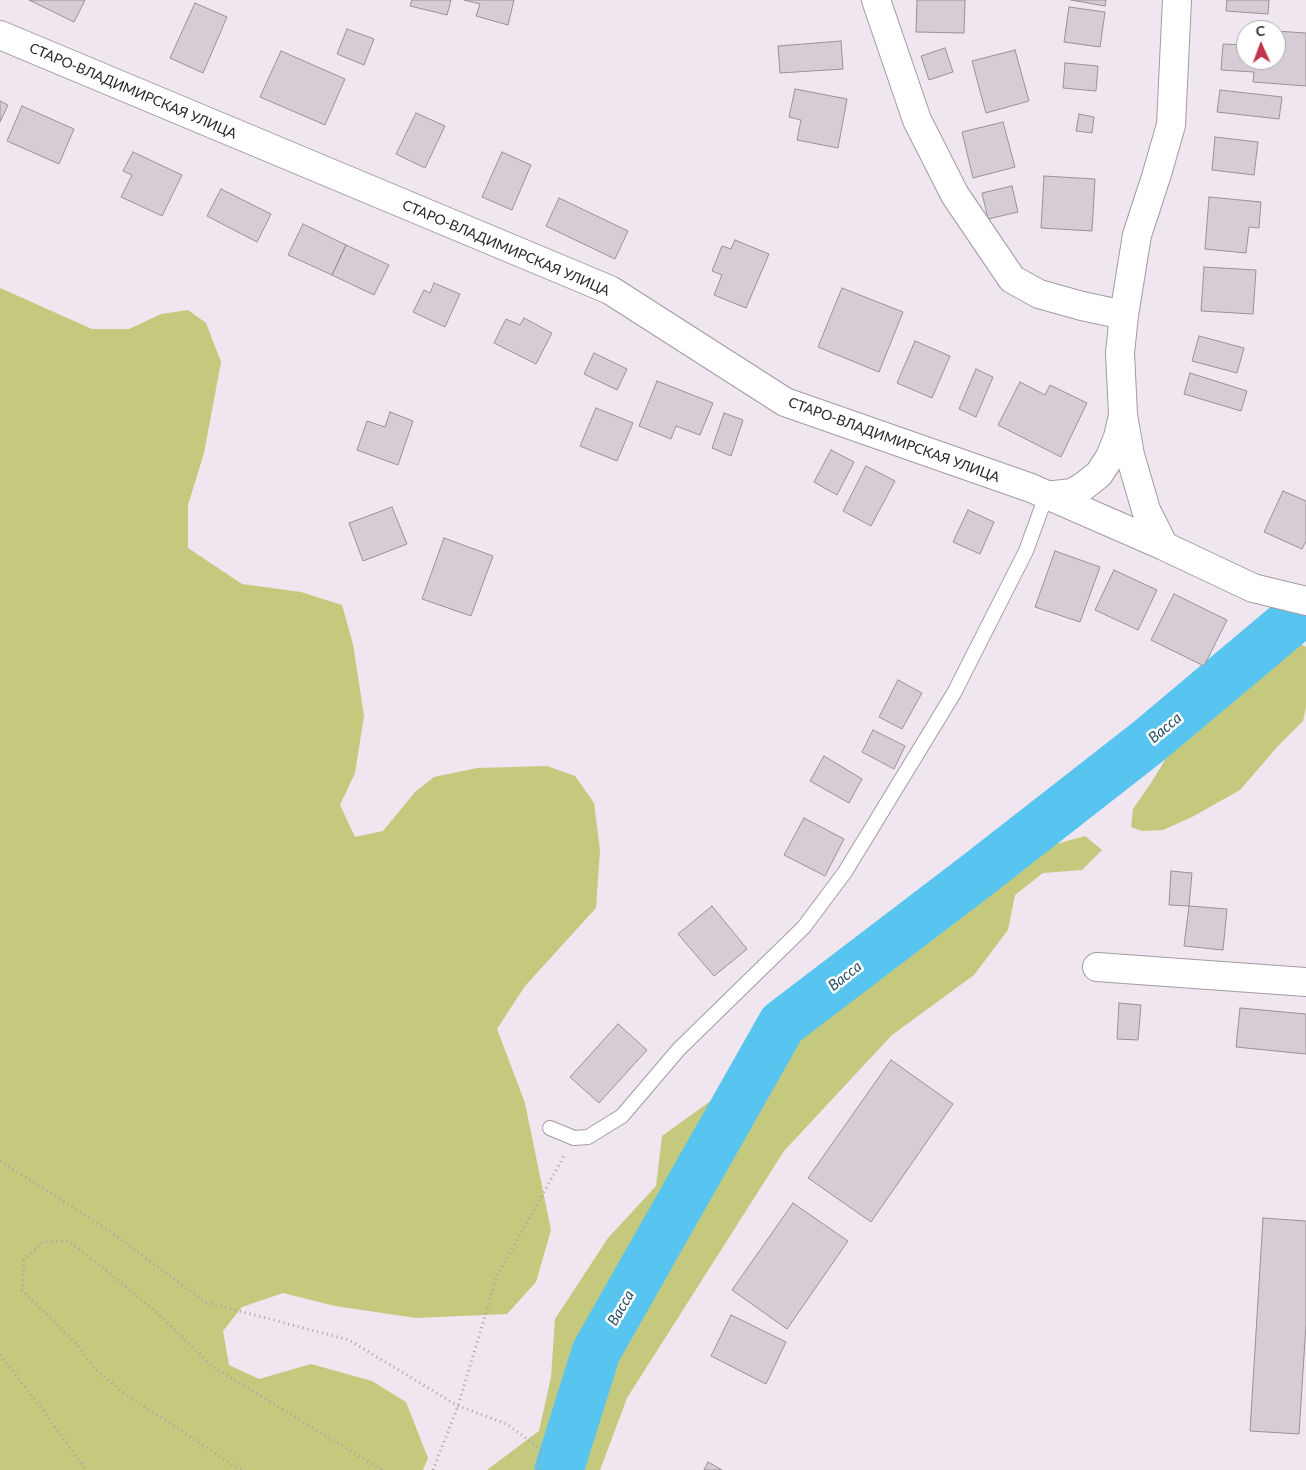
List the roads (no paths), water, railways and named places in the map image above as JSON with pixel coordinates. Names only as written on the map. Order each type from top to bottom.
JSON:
[{"type":"street","points":[[876,0],[917,120],[955,195],[1012,279],[1039,294],[1124,315]]},
{"type":"street","points":[[1164,546],[1146,510],[1130,455],[1123,415],[1120,353],[1137,235],[1171,125],[1177,0]]},
{"type":"street","name":"СТАРО-ВЛАДИМИРСКАЯ УЛИЦА","points":[[0,36],[610,290],[785,402],[1022,485],[1164,546],[1252,588],[1306,601]]},
{"type":"street","points":[[1046,496],[1072,493],[1100,474],[1110,457],[1118,437],[1123,415]]},
{"type":"street","points":[[1097,967],[1306,982]]},
{"type":"lane","points":[[550,1128],[574,1138],[588,1137],[622,1116],[680,1049],[804,927],[845,872],[954,693],[1026,551],[1046,496]]},
{"type":"waterway","name":"Васса","points":[[559,1470],[596,1352],[782,1024],[1149,741],[1299,615]]}]
